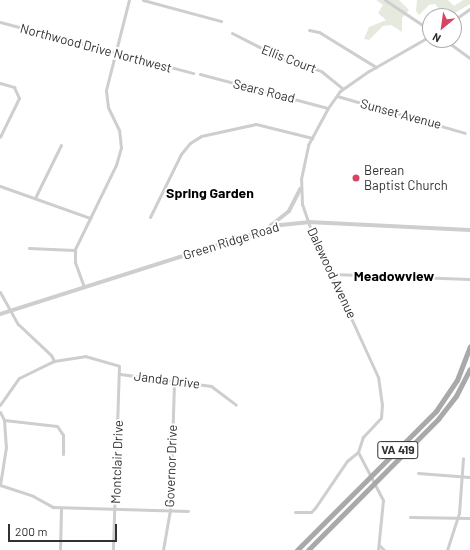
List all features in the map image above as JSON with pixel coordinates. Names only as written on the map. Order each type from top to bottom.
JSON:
[{"type":"main road","name":"VA 419","points":[[297,550],[436,411],[457,380],[470,346]]},
{"type":"main road","name":"VA 419","points":[[308,550],[443,414],[461,387],[470,369]]},
{"type":"street","points":[[84,287],[75,262],[74,250],[116,165],[121,148],[119,130],[106,97],[115,52],[129,0]]},
{"type":"street","points":[[143,0],[221,21]]},
{"type":"street","points":[[385,0],[422,25]]},
{"type":"street","name":"Northwood Drive Northwest","points":[[0,22],[193,73]]},
{"type":"street","points":[[308,30],[319,32],[376,67]]},
{"type":"street","name":"Ellis Court","points":[[232,33],[278,57],[321,71],[343,89]]},
{"type":"street","name":"Dalewood Avenue","points":[[358,452],[363,437],[380,418],[381,391],[373,360],[308,222],[300,189],[302,172],[312,138],[328,108],[343,89],[376,67],[422,41]]},
{"type":"street","points":[[456,48],[470,58]]},
{"type":"street","name":"Sears Road","points":[[200,74],[328,108]]},
{"type":"street","points":[[0,83],[14,87],[19,98],[0,137]]},
{"type":"street","name":"Sunset Avenue","points":[[337,96],[465,133]]},
{"type":"street","points":[[150,217],[185,147],[201,136],[256,124],[312,138]]},
{"type":"street","points":[[35,198],[61,145]]},
{"type":"street","points":[[0,186],[90,218]]},
{"type":"street","points":[[267,228],[289,211],[300,189]]},
{"type":"street","name":"Green Ridge Road","points":[[0,314],[267,228],[308,222],[470,230]]},
{"type":"street","points":[[29,248],[74,250]]},
{"type":"street","points":[[332,274],[470,279]]},
{"type":"street","points":[[0,292],[22,328],[51,354],[54,361]]},
{"type":"street","name":"Janda Drive","points":[[0,405],[19,378],[54,361],[81,356],[91,357],[118,365],[120,374],[211,386],[236,405]]},
{"type":"street","name":"Montclair Drive","points":[[113,550],[116,509],[120,374]]},
{"type":"street","name":"Governor Drive","points":[[163,550],[170,510],[174,382]]},
{"type":"street","points":[[0,412],[4,420],[5,455],[0,484],[33,496],[49,506],[61,508],[188,511]]},
{"type":"street","points":[[4,420],[57,426],[62,435],[63,454]]},
{"type":"street","points":[[295,512],[311,512],[347,461],[358,452],[383,500],[378,550]]},
{"type":"street","points":[[446,550],[457,518],[463,458]]},
{"type":"street","points":[[418,473],[470,477]]},
{"type":"street","points":[[60,550],[61,508]]},
{"type":"street","points":[[410,516],[470,518]]},
{"type":"street","points":[[379,545],[384,550]]},
{"type":"shaded area","points":[[376,0],[399,0],[409,10],[402,18],[402,32],[391,25],[383,26],[369,40],[364,39],[369,27],[386,20],[378,13],[383,5]]},
{"type":"shaded area","points":[[417,0],[448,0],[454,6],[463,0],[470,0],[470,4],[462,9],[438,8],[435,4],[422,8],[422,12],[419,15],[416,11]]},
{"type":"place","name":"Berean Baptist Church","points":[[356,178]]},
{"type":"district","name":"Spring Garden","points":[[210,193]]},
{"type":"district","name":"Meadowview","points":[[394,276]]}]
